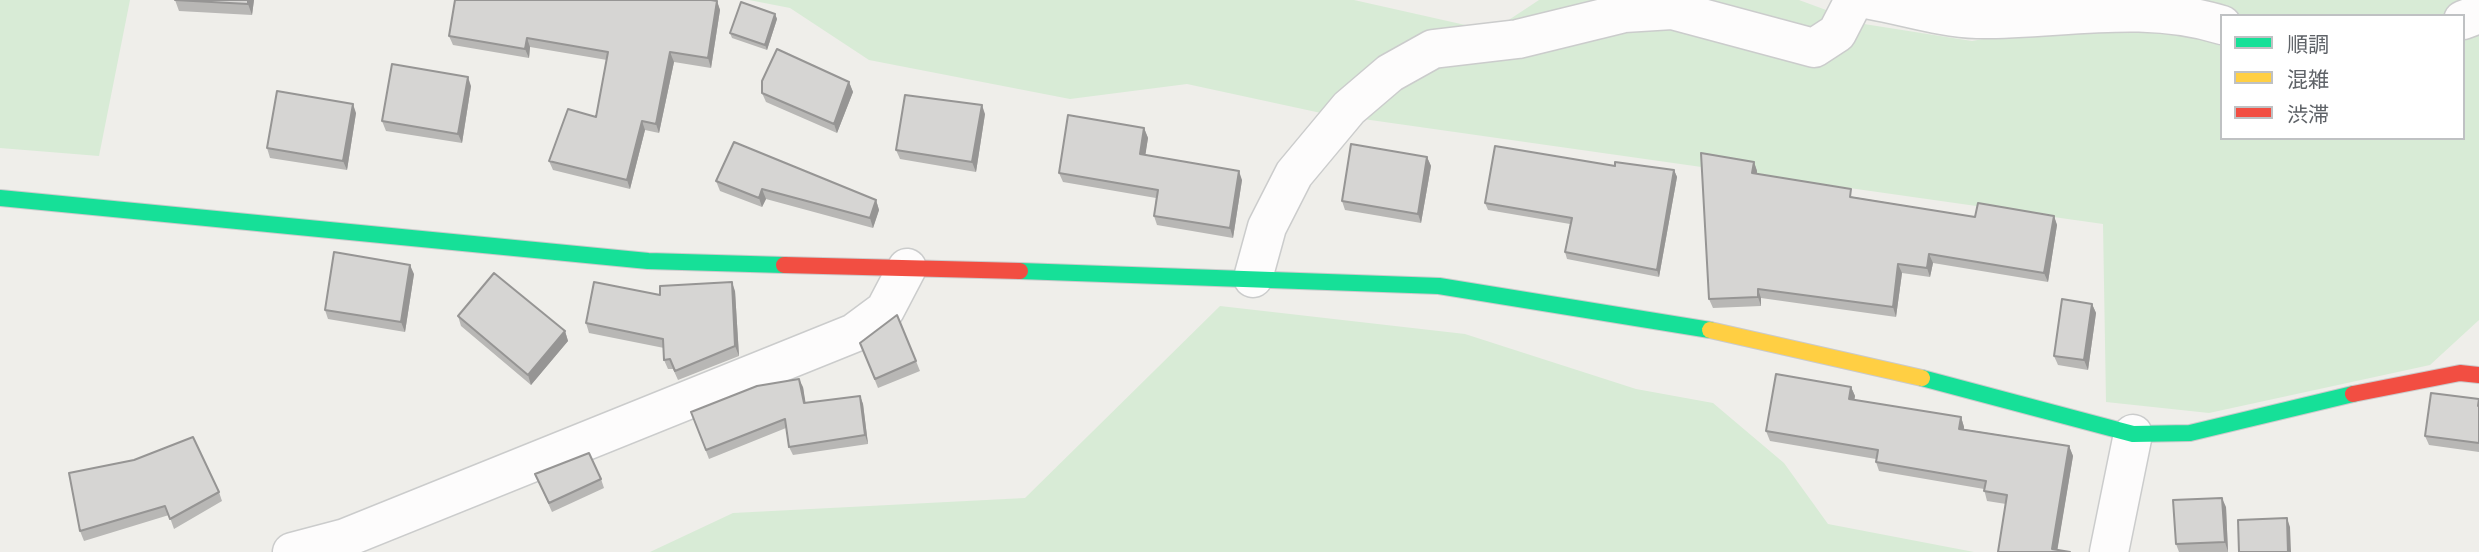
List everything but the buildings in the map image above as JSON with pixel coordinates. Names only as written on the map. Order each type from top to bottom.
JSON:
[{"type":"street","points":[[1253,278],[1267,227],[1294,174],[1349,108],[1390,74],[1433,49],[1518,39],[1624,13],[1672,10],[1814,48],[1837,33],[1854,0]]},
{"type":"street","points":[[1871,0],[1975,19],[2126,11],[2200,18],[2220,24]]},
{"type":"street","points":[[0,198],[648,261],[1253,278],[1439,286],[1703,329],[1955,386],[2133,434],[2190,433],[2405,382],[2460,373],[2479,375]]},
{"type":"street","points":[[292,552],[345,538],[854,333],[885,310],[906,268]]},
{"type":"street","points":[[2109,552],[2133,434]]},
{"type":"green space","points":[[0,0],[130,0],[99,156],[0,148]]},
{"type":"green space","points":[[749,0],[1354,0],[1492,31],[1539,0],[1799,0],[1864,24],[1972,41],[2194,0],[2479,0],[2479,320],[2430,365],[2209,413],[2106,402],[2103,224],[1321,113],[1187,84],[1070,99],[869,60],[790,8]]},
{"type":"green space","points":[[1220,306],[1465,334],[1636,389],[1713,403],[1784,463],[1828,524],[1974,552],[650,552],[733,513],[1025,498]]},
{"type":"traffic: fast","points":[[0,198],[648,261],[784,265]]},
{"type":"traffic: fast","points":[[1020,271],[1439,286],[1710,330]]},
{"type":"traffic: fast","points":[[1922,378],[2133,434],[2190,433],[2353,394]]},
{"type":"traffic: slow","points":[[1710,330],[1922,378]]},
{"type":"traffic: jam","points":[[784,265],[1020,271]]},
{"type":"traffic: jam","points":[[2353,394],[2460,373],[2479,375]]}]
